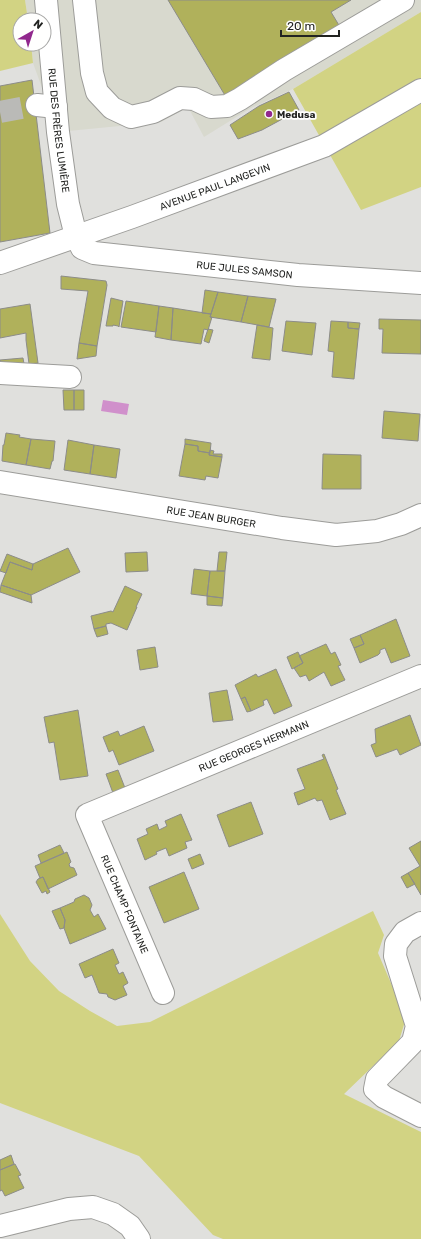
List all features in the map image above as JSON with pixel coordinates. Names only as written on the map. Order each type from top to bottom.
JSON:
[{"type":"street","name":"RUE DES FRÈRES LUMIÈRE","points":[[46,0],[46,106],[76,236]]},
{"type":"street","points":[[84,0],[92,73],[97,92],[112,108],[131,117],[153,112],[180,98],[194,99],[211,107],[226,106],[240,100],[284,70],[403,0]]},
{"type":"street","name":"AVENUE PAUL LANGEVIN","points":[[0,262],[117,222],[324,146],[421,90]]},
{"type":"street","name":"RUE JULES SAMSON","points":[[76,236],[82,248],[94,253],[298,275],[421,283]]},
{"type":"street","points":[[0,373],[70,377]]},
{"type":"street","name":"RUE JEAN BURGER","points":[[0,482],[282,528],[336,535],[377,531],[401,524],[421,515]]},
{"type":"street","name":"RUE GEORGES HERMANN","points":[[87,815],[421,676]]},
{"type":"street","name":"RUE CHAMP FONTAINE","points":[[87,815],[163,993]]},
{"type":"street","points":[[421,923],[405,932],[396,944],[395,956],[417,1026],[413,1042],[376,1078],[375,1089],[384,1098],[421,1116]]},
{"type":"street","points":[[0,1226],[69,1209],[93,1207],[113,1214],[130,1226],[139,1239]]},
{"type":"shaded area","points":[[25,0],[421,0],[421,12],[293,89],[251,108],[204,137],[188,107],[161,122],[58,132],[33,63],[32,52],[52,52],[52,12],[27,12]]},
{"type":"shaded area","points":[[103,400],[129,404],[127,415],[101,411]]},
{"type":"green space","points":[[0,0],[25,0],[27,12],[12,12],[12,52],[32,52],[33,63],[0,71]]},
{"type":"green space","points":[[421,12],[421,187],[361,210],[293,89]]},
{"type":"green space","points":[[373,911],[384,935],[378,953],[406,1018],[399,1041],[344,1094],[421,1132],[421,1239],[223,1239],[213,1235],[139,1156],[0,1103],[0,914],[30,961],[59,991],[117,1026],[150,1022]]},
{"type":"building","points":[[168,0],[351,0],[331,12],[340,27],[226,97]]},
{"type":"building","points":[[32,80],[50,233],[0,242],[0,86]]},
{"type":"building","name":"Medusa","points":[[289,92],[299,110],[262,130],[238,139],[230,125],[259,106]]},
{"type":"building","points":[[61,276],[106,281],[107,285],[97,346],[79,343],[88,291],[61,289]]},
{"type":"building","points":[[205,290],[218,292],[211,314],[202,313]]},
{"type":"building","points":[[218,292],[248,296],[241,322],[210,317]]},
{"type":"building","points":[[248,296],[276,299],[269,327],[241,322]]},
{"type":"building","points":[[111,298],[123,301],[119,327],[113,325],[106,326]]},
{"type":"building","points":[[126,301],[159,306],[156,332],[121,327]]},
{"type":"building","points":[[30,304],[38,363],[29,364],[26,333],[0,338],[0,309]]},
{"type":"building","points":[[159,306],[173,308],[171,340],[155,337]]},
{"type":"building","points":[[173,308],[211,314],[210,317],[212,317],[208,330],[204,329],[201,344],[171,340]]},
{"type":"building","points":[[379,319],[421,320],[421,354],[382,353],[383,329],[379,329]]},
{"type":"building","points":[[286,321],[316,323],[312,355],[282,351]]},
{"type":"building","points":[[331,321],[348,322],[348,328],[359,329],[354,379],[332,377],[334,352],[328,351]]},
{"type":"building","points":[[348,322],[360,323],[359,329],[348,328]]},
{"type":"building","points":[[257,325],[273,328],[270,360],[252,358]]},
{"type":"building","points":[[208,329],[213,330],[209,343],[204,341]]},
{"type":"building","points":[[79,343],[97,346],[96,356],[77,359]]},
{"type":"building","points":[[23,358],[24,364],[0,366],[0,360]]},
{"type":"building","points":[[63,390],[74,390],[74,410],[64,410]]},
{"type":"building","points":[[74,390],[84,390],[84,410],[74,410]]},
{"type":"building","points":[[384,411],[420,414],[418,441],[382,438]]},
{"type":"building","points":[[6,433],[20,435],[19,437],[31,439],[26,465],[2,461],[3,445]]},
{"type":"building","points":[[31,439],[55,441],[53,461],[50,469],[26,465]]},
{"type":"building","points":[[185,439],[211,443],[210,453],[198,451],[198,446],[185,444]]},
{"type":"building","points":[[68,440],[94,445],[90,474],[64,470]]},
{"type":"building","points":[[185,444],[198,446],[198,451],[210,453],[209,455],[222,457],[218,478],[206,476],[205,480],[179,476]]},
{"type":"building","points":[[94,445],[120,449],[116,478],[90,474]]},
{"type":"building","points":[[210,450],[214,451],[213,454],[222,454],[222,457],[209,455]]},
{"type":"building","points":[[323,454],[361,455],[361,489],[322,489]]},
{"type":"building","points":[[68,548],[80,572],[31,595],[1,585],[10,562],[32,570],[33,564]]},
{"type":"building","points":[[147,552],[148,571],[126,572],[125,553]]},
{"type":"building","points":[[219,552],[227,552],[225,571],[217,571]]},
{"type":"building","points":[[7,554],[33,564],[32,570],[10,562],[6,573],[0,571]]},
{"type":"building","points":[[194,569],[210,571],[207,596],[191,594]]},
{"type":"building","points":[[210,571],[225,571],[223,598],[207,596]]},
{"type":"building","points":[[1,585],[31,595],[32,603],[0,592]]},
{"type":"building","points":[[125,586],[142,594],[127,630],[111,623],[94,629],[91,616],[111,611],[113,612]]},
{"type":"building","points":[[207,596],[223,598],[222,606],[207,605]]},
{"type":"building","points":[[396,619],[410,656],[391,663],[385,648],[380,650],[378,655],[360,663],[354,648],[364,644],[360,635]]},
{"type":"building","points":[[106,626],[108,634],[97,637],[94,629]]},
{"type":"building","points":[[360,635],[364,644],[354,648],[350,639]]},
{"type":"building","points":[[326,644],[331,654],[335,652],[341,665],[338,666],[345,680],[331,686],[324,672],[309,681],[306,675],[300,677],[294,668],[303,663],[299,656]]},
{"type":"building","points":[[155,647],[158,667],[140,670],[137,650]]},
{"type":"building","points":[[298,652],[303,663],[292,669],[287,657]]},
{"type":"building","points":[[276,669],[292,706],[274,714],[267,699],[263,701],[264,705],[251,711],[245,697],[241,699],[235,685],[256,674],[258,677]]},
{"type":"building","points":[[227,690],[233,720],[213,722],[209,693]]},
{"type":"building","points":[[245,697],[251,711],[247,712],[241,699]]},
{"type":"building","points":[[78,710],[88,776],[60,780],[54,742],[49,743],[44,717]]},
{"type":"building","points":[[410,715],[421,745],[400,755],[397,749],[376,757],[371,745],[376,743],[375,729]]},
{"type":"building","points":[[144,726],[154,751],[119,765],[113,750],[109,752],[103,737],[118,731],[120,736]]},
{"type":"building","points":[[324,754],[346,814],[330,820],[322,800],[317,801],[315,798],[298,805],[294,793],[305,789],[297,769],[324,759],[322,755]]},
{"type":"building","points":[[118,770],[125,788],[113,793],[106,774]]},
{"type":"building","points":[[251,802],[263,834],[229,847],[217,815]]},
{"type":"building","points":[[181,814],[192,840],[185,842],[187,848],[169,856],[166,848],[156,852],[157,854],[145,860],[137,839],[148,834],[146,829],[157,824],[159,830],[167,826],[165,821]]},
{"type":"building","points":[[421,841],[421,895],[408,873],[420,866],[409,848]]},
{"type":"building","points":[[60,845],[64,853],[41,863],[38,855]]},
{"type":"building","points":[[67,852],[71,862],[69,864],[70,867],[74,868],[77,875],[48,889],[43,877],[40,878],[35,866]]},
{"type":"building","points":[[200,854],[204,864],[192,869],[188,859]]},
{"type":"building","points":[[184,872],[199,909],[164,923],[149,887]]},
{"type":"building","points":[[408,873],[415,884],[407,888],[401,877]]},
{"type":"building","points":[[43,877],[50,892],[47,894],[46,891],[42,893],[36,882],[38,879]]},
{"type":"building","points":[[84,895],[89,898],[92,905],[90,910],[94,917],[98,914],[106,929],[70,944],[64,928],[65,920],[60,908],[74,902],[75,899]]},
{"type":"building","points":[[60,908],[65,920],[64,928],[60,929],[52,911]]},
{"type":"building","points":[[113,949],[119,963],[115,965],[119,974],[123,972],[128,983],[123,986],[127,995],[115,1000],[108,997],[107,994],[99,993],[92,975],[85,978],[79,964]]},
{"type":"building","points":[[11,1155],[14,1164],[0,1170],[0,1160]]},
{"type":"building","points":[[15,1164],[21,1175],[18,1176],[24,1188],[5,1196],[2,1190],[0,1191],[0,1170]]},
{"type":"tunnel","points":[[0,112],[37,105]]},
{"type":"place","name":"Medusa","points":[[269,114]]}]
